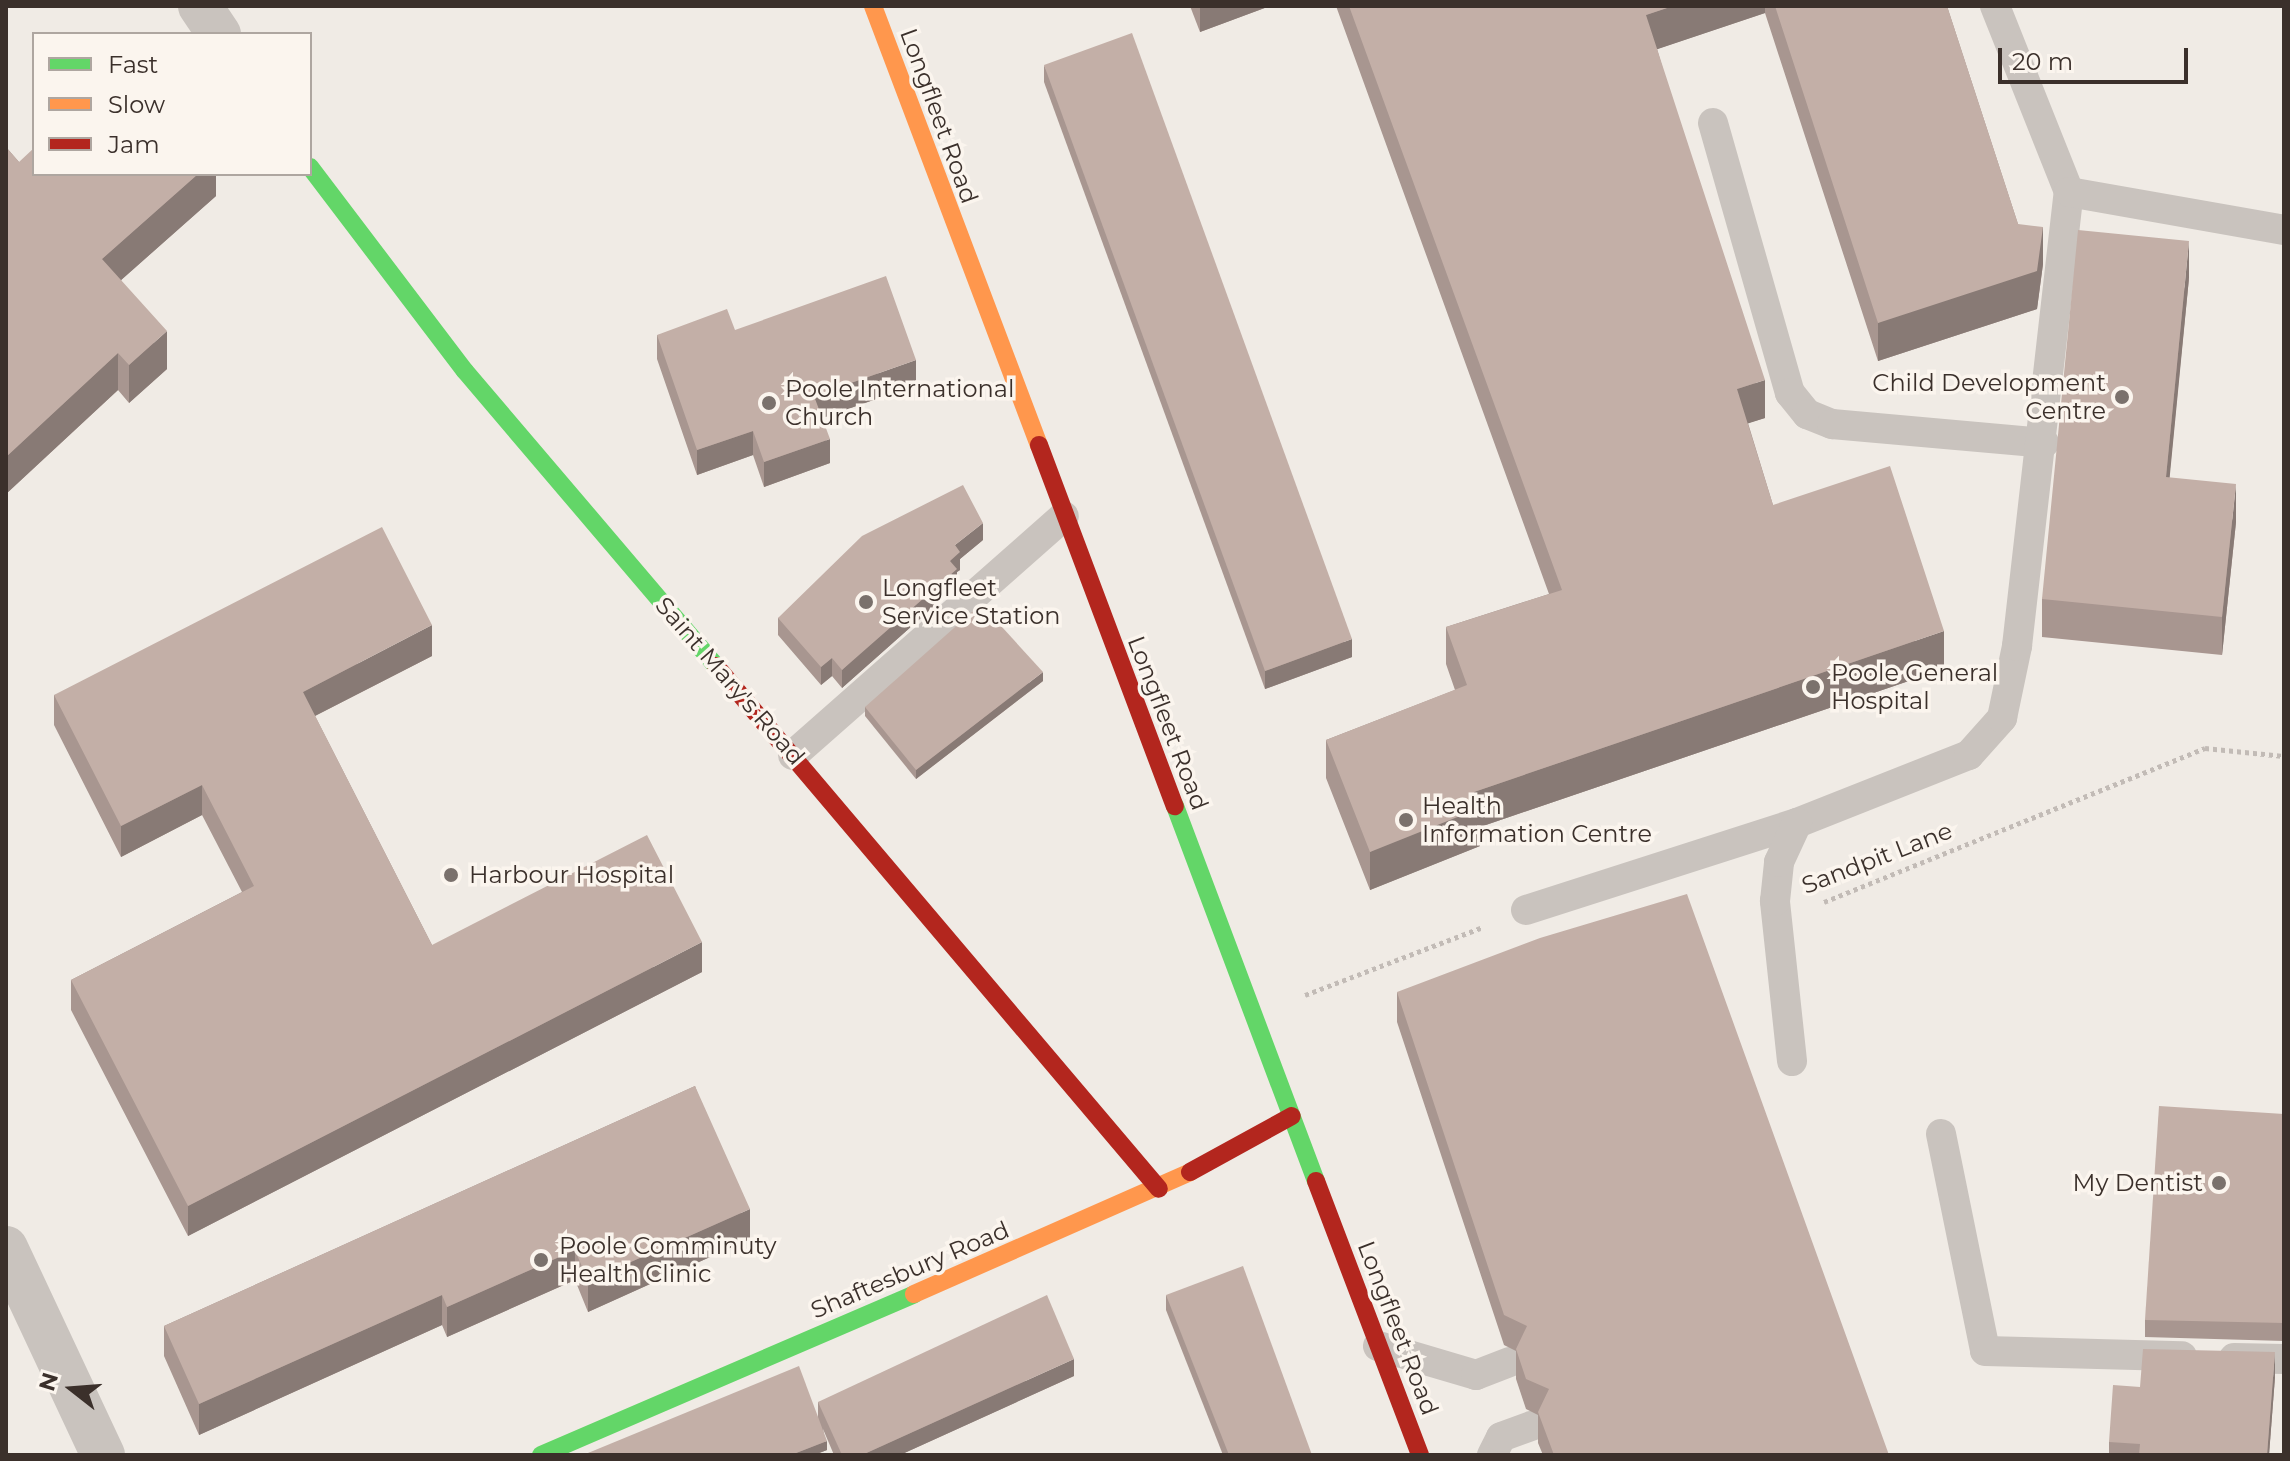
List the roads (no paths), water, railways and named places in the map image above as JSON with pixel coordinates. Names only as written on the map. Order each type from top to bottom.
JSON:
[{"type":"street","points":[[200,6],[218,32]]},
{"type":"street","name":"Longfleet Road","points":[[873,6],[1420,1455]]},
{"type":"street","name":"Saint Mary's Road","points":[[312,170],[465,371],[1159,1189]]},
{"type":"street","name":"Shaftesbury Road","points":[[541,1455],[1159,1189],[1292,1116]]},
{"type":"street","points":[[6,1248],[103,1455]]},
{"type":"lane","points":[[1526,910],[1797,823],[1969,755],[2002,718],[2044,443],[2069,192],[1995,6]]},
{"type":"lane","points":[[1713,123],[1790,393],[1807,414],[1832,424],[2044,443]]},
{"type":"lane","points":[[2069,192],[2284,230]]},
{"type":"lane","points":[[793,755],[1064,516]]},
{"type":"lane","points":[[1792,1061],[1775,901],[1779,862],[1797,823]]},
{"type":"lane","points":[[1941,1134],[1985,1351],[2284,1359]]},
{"type":"lane","points":[[1378,1346],[1476,1375],[1510,1362]]},
{"type":"lane","points":[[1492,1455],[1501,1437],[1532,1426]]},
{"type":"place","name":"Child Development Centre","points":[[2122,397]]},
{"type":"place","name":"Poole International Church","points":[[769,403]]},
{"type":"place","name":"Longfleet Service Station","points":[[866,602]]},
{"type":"place","name":"Poole General Hospital","points":[[1813,687]]},
{"type":"place","name":"Health Information Centre","points":[[1406,820]]},
{"type":"place","name":"Harbour Hospital","points":[[451,875]]},
{"type":"place","name":"My Dentist","points":[[2219,1183]]},
{"type":"place","name":"Poole Comminuty Health Clinic","points":[[541,1260]]}]
